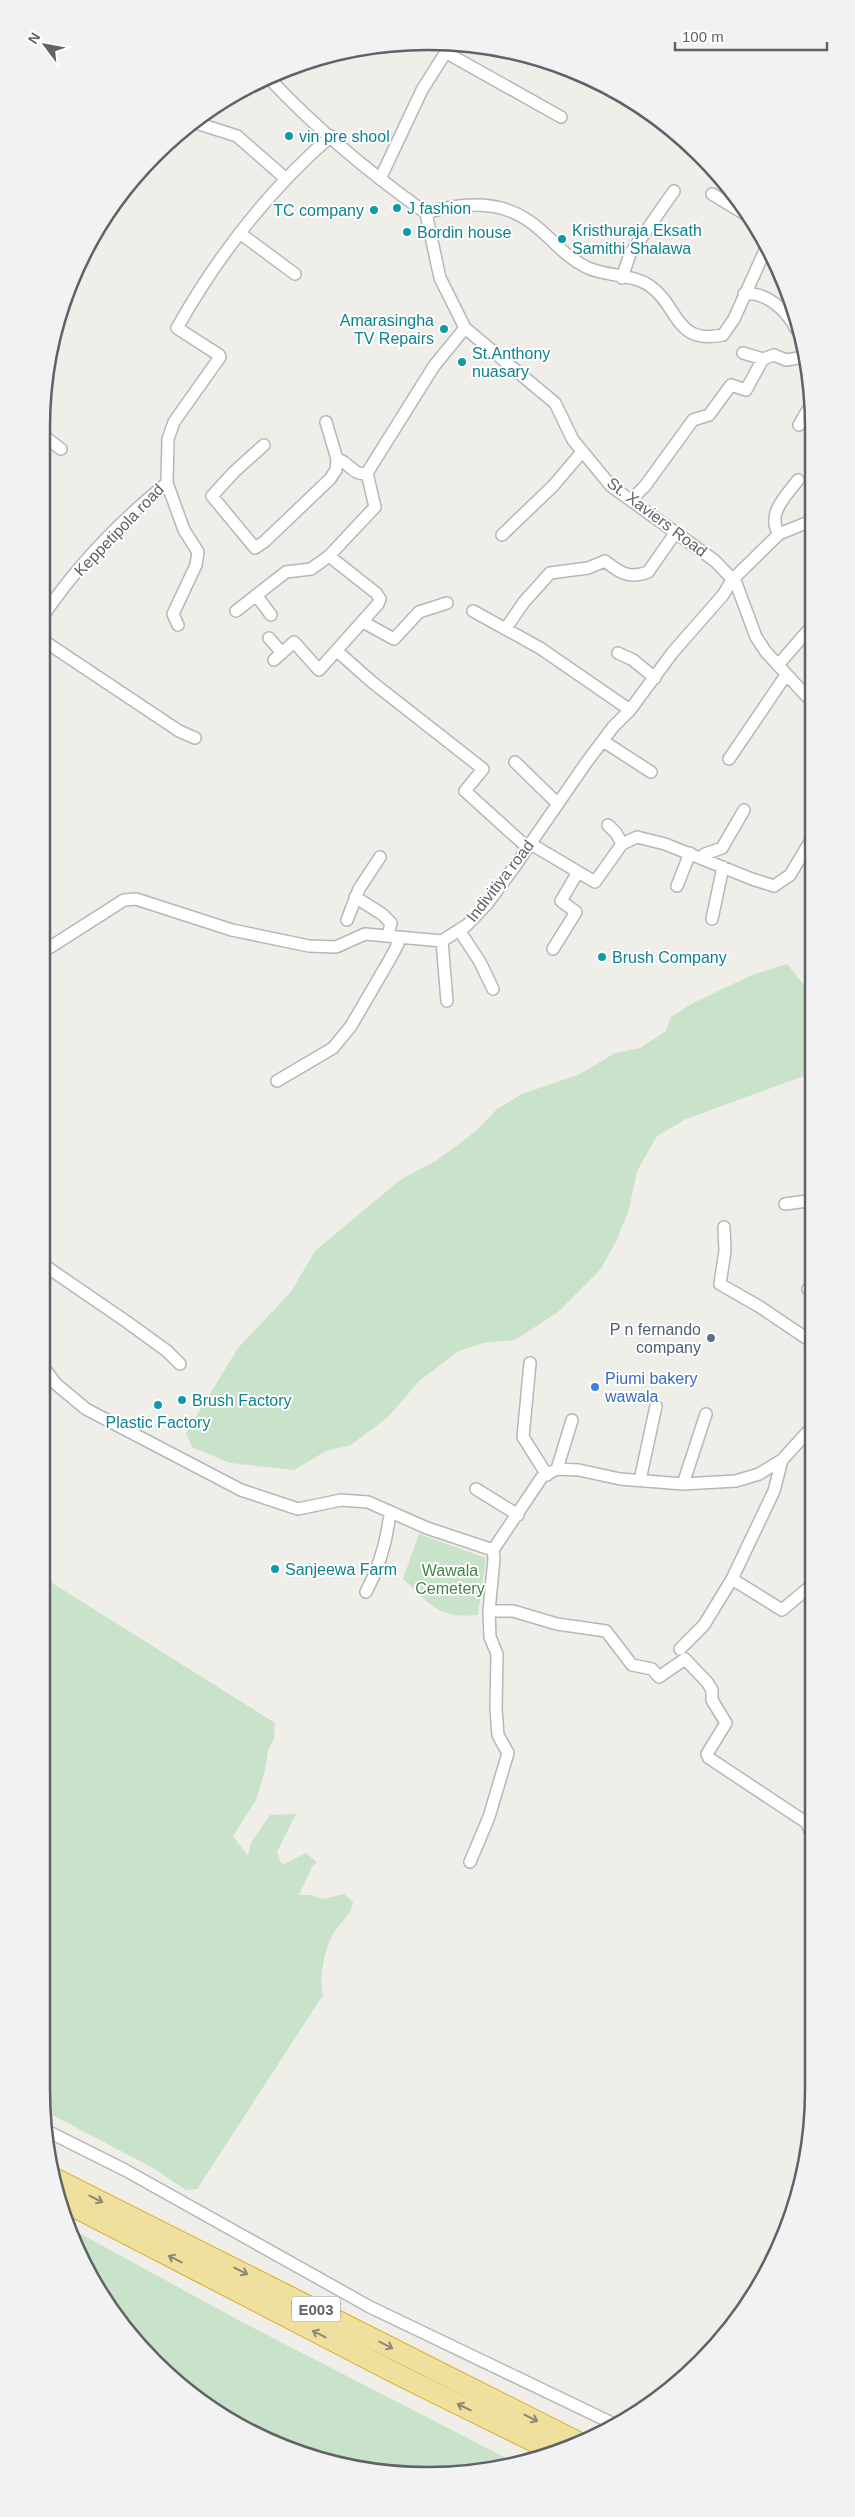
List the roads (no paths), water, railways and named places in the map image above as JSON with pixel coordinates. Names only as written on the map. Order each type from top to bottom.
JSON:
[{"type":"highway","name":"E003","points":[[62,2182],[571,2438]]},
{"type":"highway","name":"E003","points":[[68,2204],[399,2375],[546,2448]]},
{"type":"street","points":[[380,179],[422,90],[446,51]]},
{"type":"street","points":[[453,51],[561,117]]},
{"type":"street","points":[[274,83],[287,98],[380,179],[426,213],[474,204],[513,212],[529,221],[564,254],[589,268],[650,285],[682,327],[706,337],[723,335],[734,319],[763,255]]},
{"type":"street","points":[[202,125],[237,136],[285,178]]},
{"type":"street","name":"Keppetipola road","points":[[50,607],[77,571],[109,536],[166,483],[168,439],[174,422],[220,357],[176,328],[220,260],[285,178],[331,136]]},
{"type":"street","points":[[622,278],[630,254],[674,191]]},
{"type":"street","points":[[712,194],[733,207]]},
{"type":"street","name":"St. Xaviers Road","points":[[426,213],[440,278],[464,328],[555,403],[573,440],[610,486],[632,499],[715,561],[736,584],[756,637],[786,675],[805,694]]},
{"type":"street","points":[[241,234],[295,274]]},
{"type":"street","points":[[744,294],[754,293],[768,298],[789,319]]},
{"type":"street","points":[[337,459],[342,460],[355,472],[363,475],[368,473],[434,366],[464,328]]},
{"type":"street","points":[[743,353],[763,359],[774,355],[786,360],[799,358]]},
{"type":"street","points":[[632,499],[644,486],[693,420],[709,415],[731,386],[746,390],[763,359]]},
{"type":"street","points":[[799,425],[804,416]]},
{"type":"street","points":[[264,445],[234,472],[212,496],[255,548],[318,492],[336,470],[337,459],[326,422]]},
{"type":"street","points":[[50,440],[62,449]]},
{"type":"street","points":[[502,535],[553,486],[582,452]]},
{"type":"street","points":[[236,611],[286,572],[311,569],[329,556],[375,507],[368,473]]},
{"type":"street","points":[[778,534],[774,526],[774,513],[798,480]]},
{"type":"street","points":[[166,483],[184,530],[198,552],[196,565],[173,614],[178,625]]},
{"type":"street","name":"Indivitiya road","points":[[442,941],[467,925],[487,904],[602,742],[630,710],[673,652],[722,595],[732,580],[778,534],[805,523]]},
{"type":"street","points":[[506,628],[524,602],[550,573],[588,568],[605,561],[617,572],[627,576],[648,572],[676,532]]},
{"type":"street","points":[[269,638],[278,657],[294,642],[318,670],[378,604],[380,599],[376,593],[329,556]]},
{"type":"street","points":[[256,595],[272,615]]},
{"type":"street","points":[[363,622],[394,640],[419,612],[448,602]]},
{"type":"street","points":[[473,610],[540,648],[630,710]]},
{"type":"street","points":[[778,665],[805,634]]},
{"type":"street","points":[[50,645],[179,730],[195,738]]},
{"type":"street","points":[[337,651],[372,682],[483,769],[465,791],[529,846],[595,882],[622,844],[637,837],[696,855],[774,886],[790,875],[805,850]]},
{"type":"street","points":[[618,653],[633,660],[655,678]]},
{"type":"street","points":[[729,759],[786,675]]},
{"type":"street","points":[[602,742],[651,772]]},
{"type":"street","points":[[515,762],[558,804]]},
{"type":"street","points":[[696,855],[722,848],[744,810]]},
{"type":"street","points":[[608,825],[616,833],[622,844]]},
{"type":"street","points":[[677,886],[696,855]]},
{"type":"street","points":[[347,920],[355,897],[380,857]]},
{"type":"street","points":[[712,919],[723,867]]},
{"type":"street","points":[[553,949],[576,912],[561,901],[578,872]]},
{"type":"street","points":[[277,1081],[333,1048],[351,1026],[398,944],[392,936],[391,923],[382,914],[355,897]]},
{"type":"street","points":[[50,947],[124,900],[136,899],[232,930],[309,946],[336,947],[366,934],[442,941],[447,1001]]},
{"type":"street","points":[[459,930],[480,962],[493,988]]},
{"type":"street","points":[[784,1204],[805,1200]]},
{"type":"street","points":[[724,1227],[724,1251],[720,1284],[760,1307],[805,1337]]},
{"type":"street","points":[[50,1269],[134,1327],[180,1364]]},
{"type":"street","points":[[530,1363],[523,1437],[552,1472]]},
{"type":"street","points":[[50,1376],[56,1384],[86,1409],[241,1490],[298,1509],[341,1500],[368,1502],[428,1528],[493,1550]]},
{"type":"street","points":[[640,1480],[656,1406]]},
{"type":"street","points":[[683,1484],[706,1414]]},
{"type":"street","points":[[552,1472],[572,1420]]},
{"type":"street","points":[[470,1862],[489,1817],[508,1753],[498,1735],[496,1709],[497,1654],[490,1637],[489,1611],[494,1559],[493,1550],[542,1477],[552,1472],[579,1470],[620,1479],[683,1484],[736,1481],[759,1474],[782,1460],[805,1435]]},
{"type":"street","points":[[680,1649],[704,1625],[732,1579],[774,1491],[782,1460]]},
{"type":"street","points":[[476,1489],[518,1515]]},
{"type":"street","points":[[366,1592],[377,1572],[386,1542],[390,1512]]},
{"type":"street","points":[[732,1579],[782,1610],[805,1591]]},
{"type":"street","points":[[489,1611],[514,1611],[557,1624],[606,1631],[632,1665],[652,1669],[659,1677],[685,1659],[707,1682],[712,1690],[712,1700],[726,1723],[707,1754],[709,1758],[805,1823]]},
{"type":"street","points":[[53,2134],[125,2170],[370,2307],[607,2421]]},
{"type":"place","name":"vin pre shool","points":[[289,136]]},
{"type":"place","name":"J fashion","points":[[397,208]]},
{"type":"place","name":"TC company","points":[[374,210]]},
{"type":"place","name":"Bordin house","points":[[407,232]]},
{"type":"place","name":"Kristhuraja Eksath Samithi Shalawa","points":[[562,239]]},
{"type":"place","name":"Amarasingha TV Repairs","points":[[444,329]]},
{"type":"place","name":"St.Anthony nuasary","points":[[462,362]]},
{"type":"place","name":"Brush Company","points":[[602,957]]},
{"type":"place","name":"P n fernando company","points":[[711,1338]]},
{"type":"place","name":"Piumi bakery wawala","points":[[595,1387]]},
{"type":"place","name":"Brush Factory","points":[[182,1400]]},
{"type":"place","name":"Plastic Factory","points":[[158,1405]]},
{"type":"place","name":"Sanjeewa Farm","points":[[275,1569]]},
{"type":"park label","name":"Wawala Cemetery","points":[[450,1579]]}]
